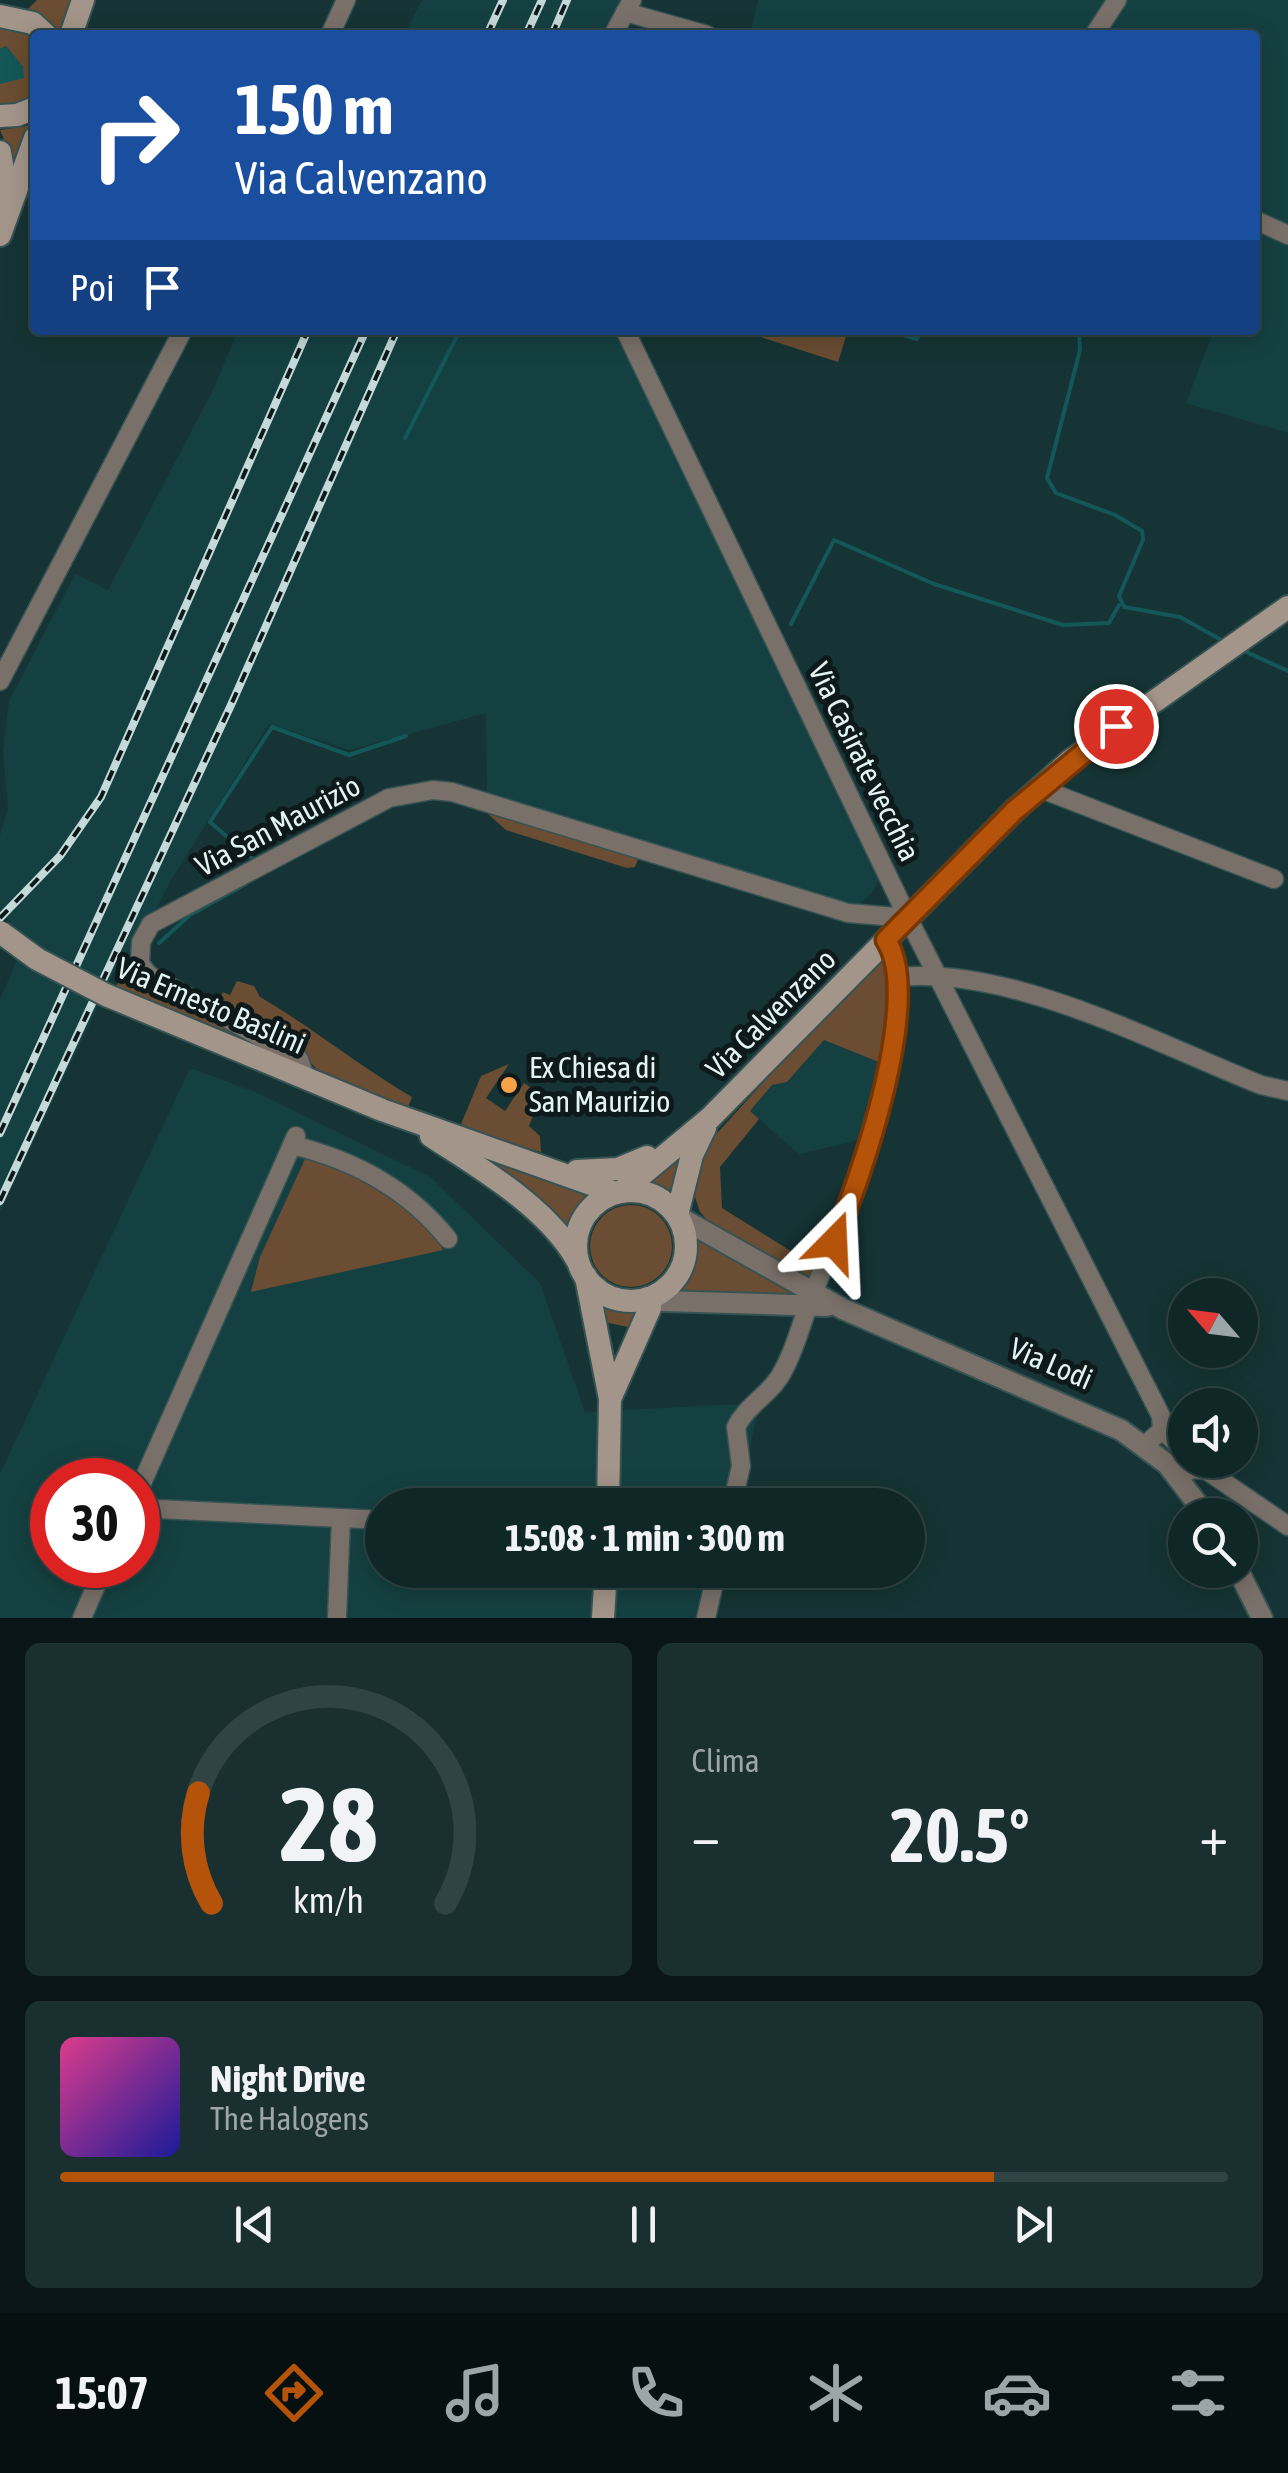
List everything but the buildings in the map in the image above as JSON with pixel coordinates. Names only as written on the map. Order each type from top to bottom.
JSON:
[{"type":"main road","points":[[0,16],[26,0]]},
{"type":"main road","points":[[73,30],[82,0]]},
{"type":"main road","points":[[0,16],[33,22],[41,30]]},
{"type":"main road","points":[[0,116],[17,116],[30,110]]},
{"type":"main road","points":[[0,152],[5,224]]},
{"type":"main road","points":[[5,224],[30,152]]},
{"type":"main road","name":"Via Calvenzano","points":[[618,1192],[710,1118],[1039,788],[1134,713],[1288,607]]},
{"type":"main road","name":"Via Ernesto Baslini","points":[[0,932],[37,959],[106,994],[305,1078],[408,1120],[618,1192]]},
{"type":"main road","name":"Via Calvenzano","points":[[678,1216],[692,1155],[710,1118]]},
{"type":"main road","name":"Via Ernesto Baslini","points":[[408,1120],[522,1202],[568,1246],[584,1272]]},
{"type":"main road","points":[[560,1170],[618,1168],[686,1138]]},
{"type":"main road","points":[[584,1272],[614,1298],[651,1296],[674,1280],[682,1266],[686,1241],[678,1216],[646,1192],[618,1192],[592,1207],[577,1241],[610,1399],[608,1488]]},
{"type":"main road","points":[[610,1399],[650,1308],[651,1296]]},
{"type":"main road","points":[[604,1618],[605,1588]]},
{"type":"street","points":[[332,30],[346,0]]},
{"type":"street","points":[[1097,30],[1117,0]]},
{"type":"street","points":[[615,30],[629,6],[694,30]]},
{"type":"street","points":[[1260,222],[1288,235]]},
{"type":"street","points":[[2,670],[180,335]]},
{"type":"street","name":"Via Casirate vecchia","points":[[628,335],[908,918],[1168,1436]]},
{"type":"street","points":[[1039,788],[1274,879]]},
{"type":"street","name":"Via San Maurizio","points":[[305,1078],[300,1059],[149,976],[140,964],[140,942],[151,924],[361,809],[400,796],[433,790],[452,792],[848,914],[908,918]]},
{"type":"street","points":[[736,1488],[741,1466],[736,1427],[785,1368],[848,1209],[878,1113],[894,1032],[898,978],[898,960],[886,940]]},
{"type":"street","points":[[898,978],[939,974],[1014,988],[1261,1085],[1288,1091]]},
{"type":"street","points":[[153,1458],[294,1141],[385,1182],[430,1217],[448,1239]]},
{"type":"street","name":"Via Lodi","points":[[678,1216],[811,1298],[1071,1405],[1144,1446],[1168,1468]]},
{"type":"street","name":"Via Lodi","points":[[651,1296],[663,1300],[811,1298]]},
{"type":"street","points":[[1144,1446],[1162,1430]]},
{"type":"street","points":[[1217,1478],[1288,1526]]},
{"type":"street","points":[[1203,1498],[1208,1485],[1232,1487]]},
{"type":"street","points":[[160,1509],[365,1520]]},
{"type":"street","points":[[337,1618],[341,1519]]},
{"type":"street","points":[[82,1618],[95,1588]]},
{"type":"street","points":[[706,1618],[713,1588]]},
{"type":"street","points":[[1247,1588],[1262,1618]]},
{"type":"shaded area","points":[[37,0],[78,0],[68,30],[50,30],[25,12]]},
{"type":"shaded area","points":[[422,0],[620,0],[603,30],[406,30]]},
{"type":"shaded area","points":[[758,0],[1288,0],[1288,433],[1186,403],[1212,335],[1260,335],[1260,30],[751,30]]},
{"type":"shaded area","points":[[0,24],[30,33],[30,101],[26,104],[0,108],[0,84],[23,67],[6,46],[0,49]]},
{"type":"shaded area","points":[[6,46],[23,67],[24,78],[0,84],[0,49]]},
{"type":"shaded area","points":[[30,125],[30,136],[16,167],[0,130]]},
{"type":"shaded area","points":[[236,335],[616,335],[881,876],[871,894],[859,904],[836,903],[487,795],[486,713],[350,750],[269,724],[171,880],[123,975],[114,972],[0,1212],[0,999],[27,938],[0,912],[0,835],[8,808],[3,752],[9,701],[75,574],[108,590],[213,390]]},
{"type":"shaded area","points":[[754,335],[846,335],[838,362]]},
{"type":"shaded area","points":[[488,814],[639,857],[635,867],[627,868],[506,830]]},
{"type":"shaded area","points":[[877,957],[891,957],[888,1030],[881,1063],[824,1040],[787,1082],[772,1085],[750,1111],[759,1119],[720,1167],[722,1208],[815,1266],[810,1281],[712,1225],[700,1212],[693,1191],[710,1141]]},
{"type":"shaded area","points":[[123,975],[215,1007],[223,992],[230,995],[237,981],[254,986],[260,997],[412,1097],[407,1110],[323,1074],[301,1055],[290,1062],[116,986]]},
{"type":"shaded area","points":[[824,1040],[881,1063],[859,1140],[799,1154],[750,1111],[772,1085],[787,1082]]},
{"type":"shaded area","points":[[509,1064],[486,1098],[505,1111],[524,1083],[535,1091],[538,1102],[529,1126],[540,1136],[541,1152],[459,1129],[481,1076]]},
{"type":"shaded area","points":[[190,1068],[255,1092],[430,1177],[540,1283],[585,1412],[743,1404],[757,1415],[742,1488],[365,1488],[365,1588],[720,1588],[714,1618],[0,1618],[0,1474]]},
{"type":"shaded area","points":[[460,1145],[597,1194],[583,1207],[570,1230]]},
{"type":"shaded area","points":[[680,1152],[670,1196],[636,1182]]},
{"type":"shaded area","points":[[305,1159],[346,1168],[385,1188],[418,1217],[443,1250],[251,1292],[260,1257]]},
{"type":"shaded area","points":[[623,1205],[639,1205],[665,1223],[672,1246],[669,1262],[660,1275],[639,1287],[623,1287],[597,1269],[590,1254],[590,1238],[608,1212]]},
{"type":"shaded area","points":[[693,1234],[801,1296],[675,1292],[689,1266]]},
{"type":"shaded area","points":[[602,1300],[639,1310],[628,1327],[604,1322]]},
{"type":"waterway","points":[[405,438],[457,335]]},
{"type":"waterway","points":[[903,335],[917,339],[919,335]]},
{"type":"waterway","points":[[1079,335],[1080,350],[1047,478],[1056,493],[1115,515],[1142,531],[1143,540],[1119,596],[1124,607],[1180,617],[1225,642]]},
{"type":"waterway","points":[[791,624],[834,540],[934,584],[1063,625],[1109,623],[1119,605]]},
{"type":"waterway","points":[[1242,650],[1288,671]]},
{"type":"waterway","points":[[254,860],[210,822],[272,727],[349,755],[406,736]]},
{"type":"waterway","points":[[159,943],[190,915],[246,884]]},
{"type":"railway","points":[[489,30],[503,0]]},
{"type":"railway","points":[[528,30],[542,0]]},
{"type":"railway","points":[[554,30],[567,0]]},
{"type":"railway","points":[[0,918],[60,856],[101,797],[306,335]]},
{"type":"railway","points":[[0,1133],[364,335]]},
{"type":"railway","points":[[0,1201],[231,705],[395,335]]},
{"type":"place","name":"Ex Chiesa di San Maurizio","points":[[509,1085]]},
{"type":"route","points":[[834,1242],[874,1127],[894,1032],[898,960],[886,940],[1015,810],[1116,726]]}]
